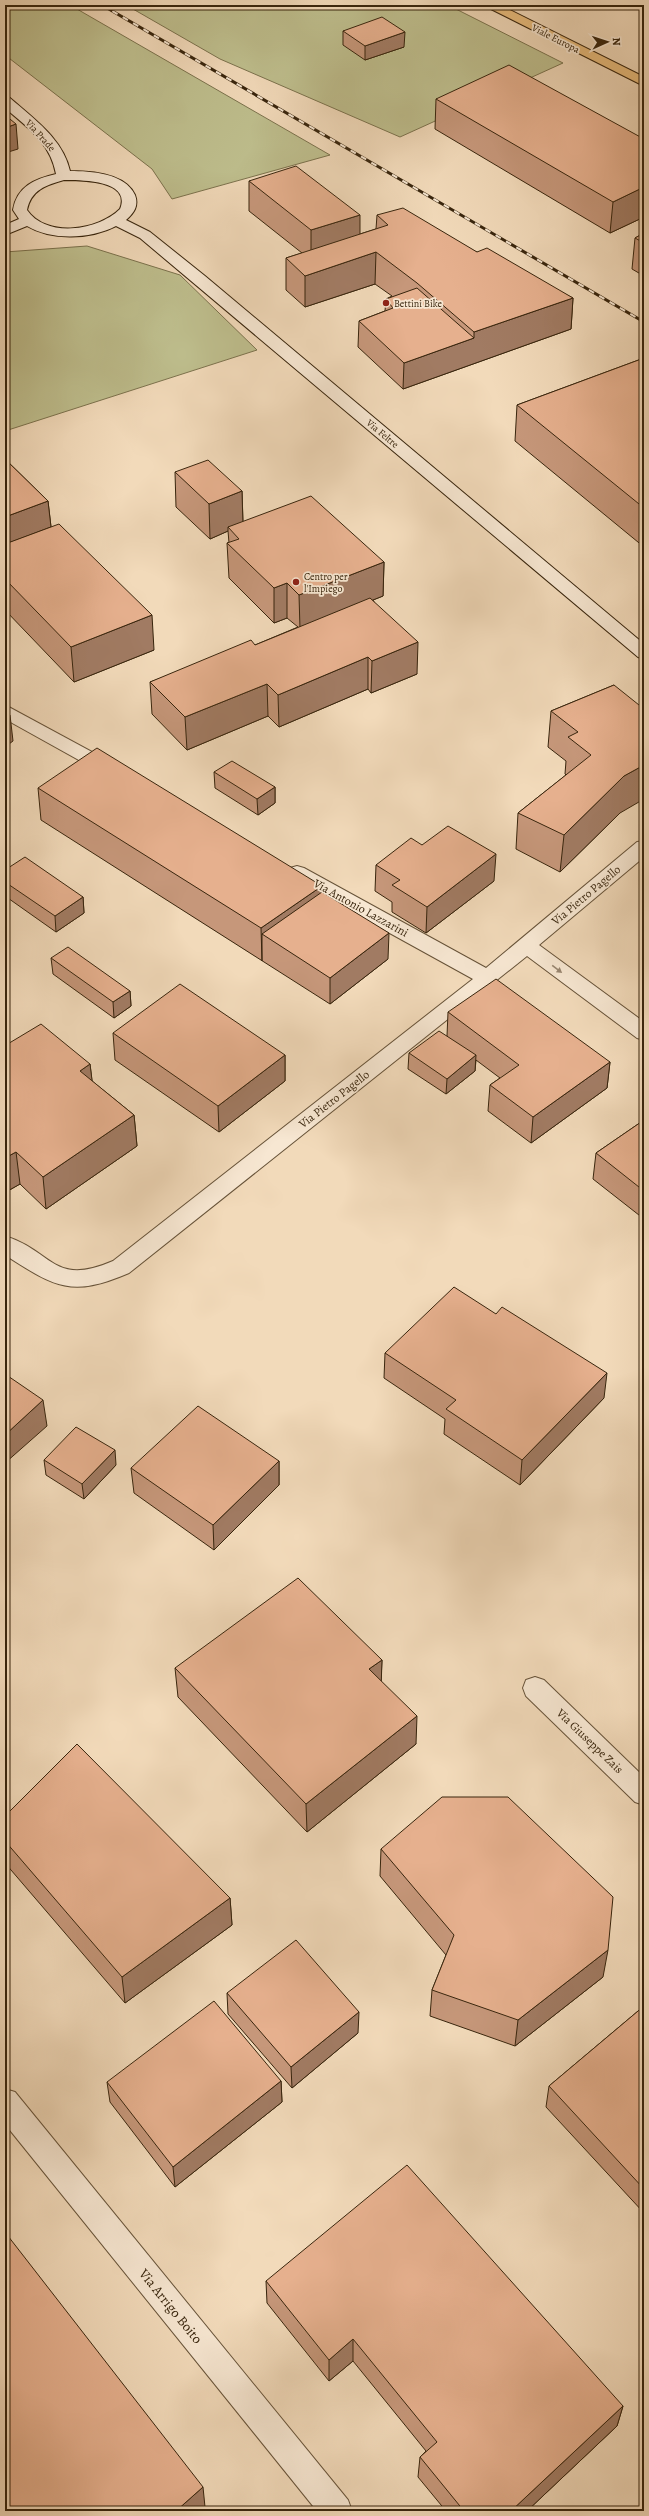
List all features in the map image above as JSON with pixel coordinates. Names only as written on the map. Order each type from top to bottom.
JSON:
[{"type":"main road","name":"Viale Europa","points":[[490,5],[644,82]]},
{"type":"street","name":"Via Prade","points":[[5,101],[44,135],[60,157],[64,176]]},
{"type":"street","points":[[64,176],[97,177],[122,188],[128,196],[130,204],[126,213],[117,221],[96,229],[71,232],[46,229],[28,220],[20,210],[21,199],[29,189],[44,181],[64,176]]},
{"type":"street","points":[[5,231],[28,220]]},
{"type":"street","name":"Via Feltre","points":[[117,221],[145,235],[200,279],[644,653]]},
{"type":"street","points":[[5,711],[124,777]]},
{"type":"street","name":"Via Pietro Pagello","points":[[5,1244],[56,1275],[71,1281],[84,1281],[102,1276],[121,1267],[487,978],[644,847]]},
{"type":"street","name":"Via Antonio Lazzarini","points":[[284,866],[487,978]]},
{"type":"street","points":[[526,945],[644,1033]]},
{"type":"street","name":"Via Giuseppe Zais","points":[[535,1688],[644,1794]]},
{"type":"street","name":"Via Arrigo Boito","points":[[5,2102],[337,2511]]},
{"type":"green space","points":[[5,5],[70,5],[330,155],[172,199],[152,169],[5,55]]},
{"type":"green space","points":[[126,5],[448,5],[563,63],[400,137],[220,59]]},
{"type":"green space","points":[[87,246],[180,275],[257,350],[5,431],[5,252]]},
{"type":"building","points":[[382,17],[405,32],[365,46],[343,31]]},
{"type":"building","points":[[509,65],[644,139],[644,187],[613,202],[436,99]]},
{"type":"building","points":[[5,115],[16,124],[5,128]]},
{"type":"building","points":[[296,166],[360,215],[311,230],[249,181]]},
{"type":"building","points":[[403,208],[477,252],[487,248],[573,298],[474,332],[417,283],[376,252],[305,276],[286,258],[388,225],[377,215]]},
{"type":"building","points":[[644,233],[644,243],[635,238]]},
{"type":"building","points":[[417,288],[474,338],[404,363],[359,321],[393,308],[386,299]]},
{"type":"building","points":[[644,358],[644,508],[517,405]]},
{"type":"building","points":[[5,459],[48,501],[5,517]]},
{"type":"building","points":[[208,460],[242,491],[209,504],[175,472]]},
{"type":"building","points":[[311,496],[384,562],[299,595],[287,583],[274,588],[227,543],[239,539],[228,527]]},
{"type":"building","points":[[59,524],[152,615],[71,647],[5,579],[5,544]]},
{"type":"building","points":[[370,598],[418,642],[372,661],[368,657],[278,695],[267,684],[185,717],[150,682],[251,640],[255,645]]},
{"type":"building","points":[[614,685],[644,709],[644,765],[624,776],[564,835],[518,813],[591,755],[568,737],[578,732],[551,711]]},
{"type":"building","points":[[5,712],[10,715],[5,718]]},
{"type":"building","points":[[97,748],[322,886],[261,928],[38,788]]},
{"type":"building","points":[[232,761],[275,787],[257,799],[214,772]]},
{"type":"building","points":[[448,826],[496,854],[427,907],[392,885],[400,880],[376,865],[411,838],[422,845]]},
{"type":"building","points":[[25,857],[83,897],[55,916],[5,882],[5,870]]},
{"type":"building","points":[[322,892],[389,933],[330,978],[262,934]]},
{"type":"building","points":[[68,947],[130,991],[113,1002],[51,958]]},
{"type":"building","points":[[496,979],[610,1062],[533,1117],[490,1085],[519,1065],[448,1012]]},
{"type":"building","points":[[180,984],[285,1055],[218,1106],[113,1033]]},
{"type":"building","points":[[41,1024],[90,1064],[80,1071],[134,1115],[43,1177],[16,1152],[5,1158],[5,1044],[6,1045]]},
{"type":"building","points":[[439,1031],[476,1055],[447,1079],[409,1053]]},
{"type":"building","points":[[644,1120],[644,1191],[596,1153]]},
{"type":"building","points":[[454,1287],[496,1314],[502,1307],[607,1373],[522,1460],[446,1409],[456,1400],[385,1353]]},
{"type":"building","points":[[5,1374],[43,1400],[5,1435]]},
{"type":"building","points":[[198,1406],[279,1461],[213,1525],[131,1468]]},
{"type":"building","points":[[76,1427],[115,1450],[82,1484],[44,1460]]},
{"type":"building","points":[[298,1578],[382,1660],[369,1669],[417,1716],[306,1804],[175,1668]]},
{"type":"building","points":[[77,1744],[230,1898],[122,1977],[5,1841],[5,1816]]},
{"type":"building","points":[[442,1797],[508,1797],[613,1897],[608,1950],[518,2020],[432,1990],[454,1935],[381,1849]]},
{"type":"building","points":[[296,1940],[359,2012],[291,2067],[227,1993]]},
{"type":"building","points":[[214,2001],[281,2081],[173,2167],[107,2082]]},
{"type":"building","points":[[644,2006],[644,2189],[549,2086]]},
{"type":"building","points":[[407,2165],[623,2406],[511,2511],[464,2511],[420,2457],[437,2442],[353,2339],[329,2360],[266,2281]]},
{"type":"building","points":[[8,2236],[203,2487],[176,2511],[5,2511],[5,2239]]},
{"type":"railway","points":[[102,5],[644,322]]},
{"type":"place","name":"Bettini Bike","points":[[386,303]]},
{"type":"place","name":"Centro per l'Impiego","points":[[296,582]]}]
